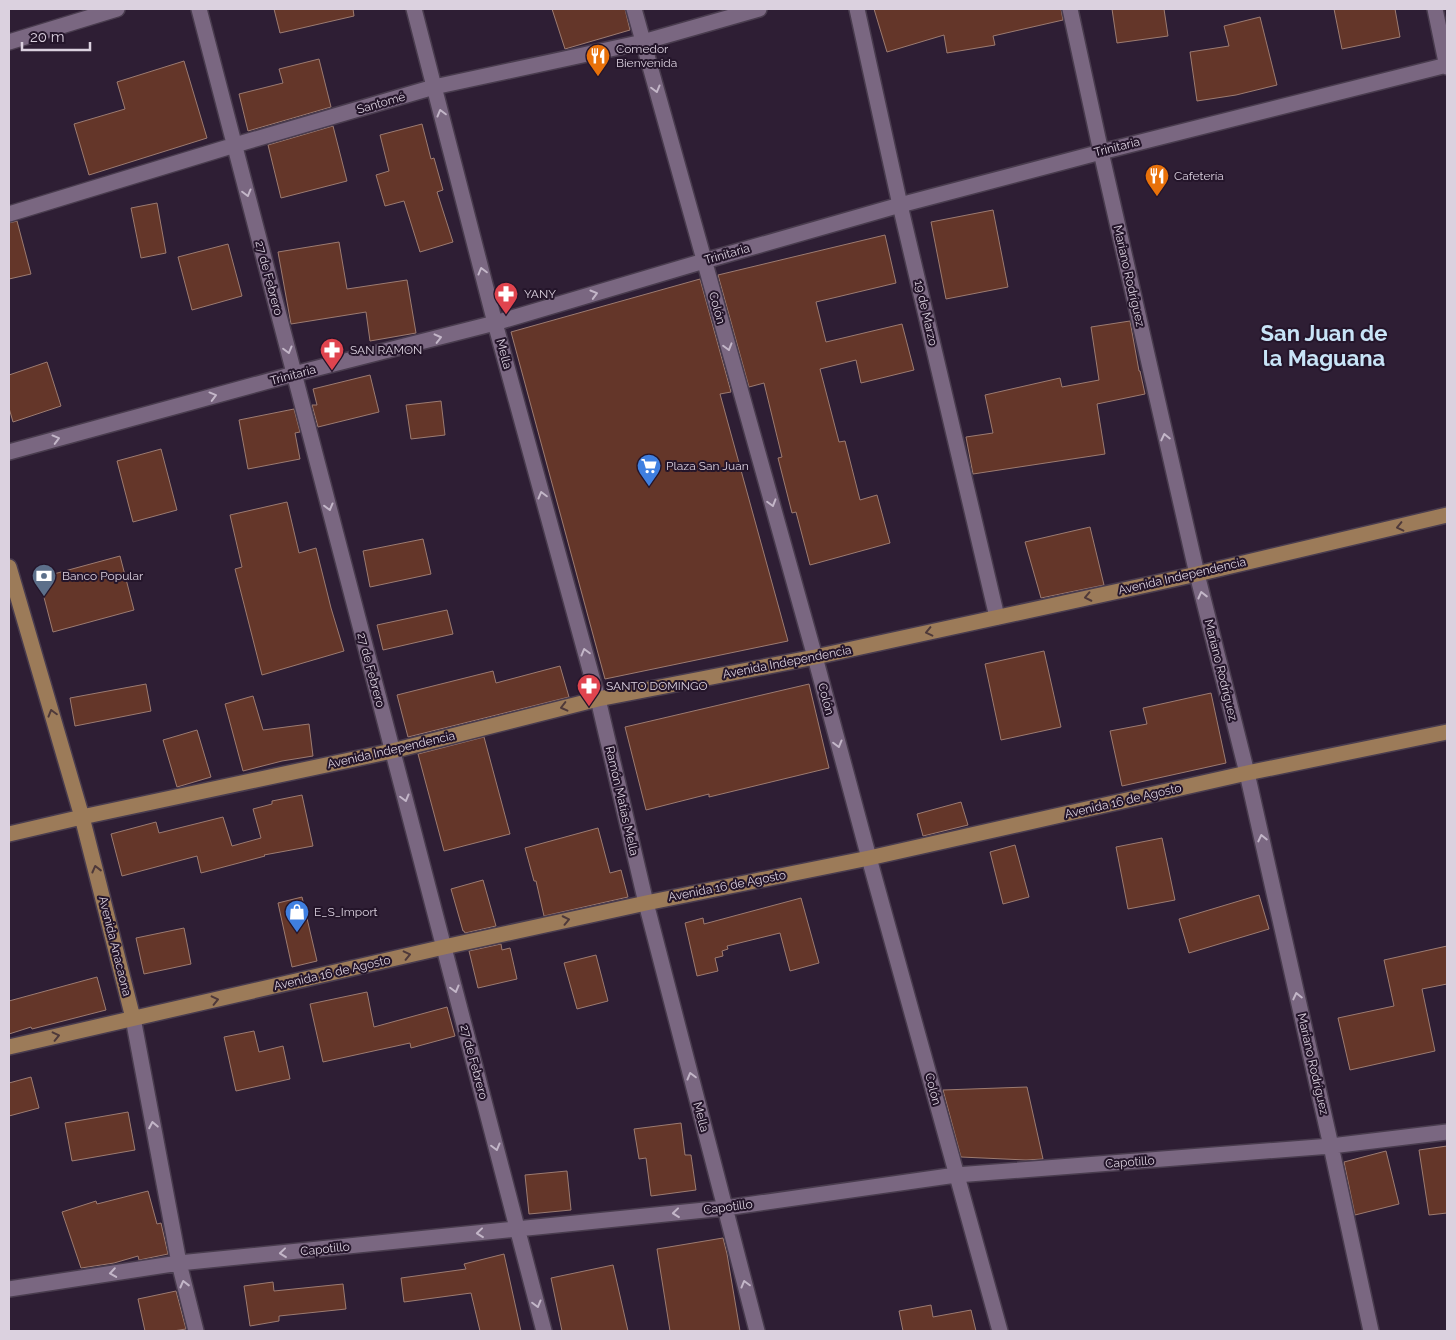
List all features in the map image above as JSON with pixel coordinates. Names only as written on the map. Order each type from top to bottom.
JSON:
[{"type":"main road","name":"Avenida Independencia","points":[[9,834],[392,751],[598,699],[815,658],[1197,574],[1447,516]]},
{"type":"main road","name":"Avenida Anacaona","points":[[9,567],[82,817],[133,1018]]},
{"type":"main road","name":"Avenida 16 de Agosto","points":[[9,1047],[444,947],[646,903],[869,858],[1247,773],[1447,732]]},
{"type":"street","points":[[9,42],[117,9]]},
{"type":"street","name":"27 de Febrero","points":[[199,9],[544,1331]]},
{"type":"street","name":"Mella","points":[[414,9],[495,323],[598,699]]},
{"type":"street","name":"Colón","points":[[634,9],[1000,1331]]},
{"type":"street","name":"Santomé","points":[[9,214],[434,87],[643,42],[759,9]]},
{"type":"street","name":"19 de Marzo","points":[[857,9],[900,205],[997,617]]},
{"type":"street","name":"Mariano Rodríguez","points":[[1070,9],[1100,152],[1197,574],[1247,773],[1371,1331]]},
{"type":"street","points":[[1435,9],[1447,66]]},
{"type":"street","name":"Trinitaria","points":[[9,452],[294,374],[495,323],[900,205],[1100,152],[1447,66]]},
{"type":"street","name":"Ramón Matías Mella","points":[[598,699],[646,903]]},
{"type":"street","name":"Mella","points":[[646,903],[757,1331]]},
{"type":"street","name":"Avenida Anacaona","points":[[133,1018],[179,1263],[196,1331]]},
{"type":"street","name":"Capotillo","points":[[9,1289],[179,1263],[725,1208],[956,1175],[1331,1146],[1447,1132]]},
{"type":"building","points":[[274,9],[353,9],[354,16],[280,33]]},
{"type":"building","points":[[552,9],[625,9],[630,30],[565,49]]},
{"type":"building","points":[[874,9],[1061,9],[1063,20],[993,36],[995,45],[947,53],[944,35],[887,52]]},
{"type":"building","points":[[1112,9],[1164,9],[1168,36],[1117,43]]},
{"type":"building","points":[[1334,9],[1395,9],[1400,37],[1342,49]]},
{"type":"building","points":[[1260,17],[1277,85],[1236,95],[1197,101],[1190,52],[1229,46],[1224,26]]},
{"type":"building","points":[[319,59],[331,107],[248,131],[239,94],[283,83],[279,69]]},
{"type":"building","points":[[184,61],[207,138],[89,175],[74,124],[125,109],[117,82]]},
{"type":"building","points":[[422,124],[431,159],[434,158],[443,190],[437,192],[453,242],[420,252],[404,201],[385,206],[376,175],[389,171],[380,135]]},
{"type":"building","points":[[333,126],[347,181],[281,198],[268,145]]},
{"type":"building","points":[[157,203],[166,253],[141,258],[131,208]]},
{"type":"building","points":[[993,210],[1008,287],[946,299],[931,222]]},
{"type":"building","points":[[17,221],[31,274],[9,279],[9,223]]},
{"type":"building","points":[[885,235],[896,283],[816,302],[826,342],[902,324],[914,370],[861,383],[856,360],[820,369],[839,442],[845,441],[860,500],[877,495],[890,543],[810,565],[796,512],[792,513],[778,458],[782,457],[764,383],[749,387],[718,275]]},
{"type":"building","points":[[339,242],[347,289],[407,280],[416,333],[370,341],[366,312],[291,324],[278,252]]},
{"type":"building","points":[[228,244],[242,296],[192,310],[178,257]]},
{"type":"building","name":"Plaza San Juan","points":[[700,279],[731,392],[720,394],[788,641],[605,679],[511,332]]},
{"type":"building","points":[[1130,321],[1145,394],[1097,404],[1105,454],[973,474],[966,437],[993,433],[985,395],[1060,378],[1062,387],[1099,380],[1091,327]]},
{"type":"building","points":[[47,362],[61,406],[13,422],[9,408],[9,375]]},
{"type":"building","points":[[370,375],[379,412],[318,427],[312,405],[317,405],[313,389]]},
{"type":"building","points":[[441,401],[445,435],[411,439],[406,405]]},
{"type":"building","points":[[294,409],[300,432],[295,433],[300,459],[248,469],[239,420]]},
{"type":"building","points":[[161,449],[177,510],[133,522],[117,461]]},
{"type":"building","points":[[287,502],[299,553],[316,548],[344,651],[262,675],[235,569],[242,567],[230,515]]},
{"type":"building","points":[[1090,527],[1104,585],[1041,598],[1025,542]]},
{"type":"building","points":[[423,539],[431,574],[370,587],[363,551]]},
{"type":"building","points":[[120,556],[134,610],[53,632],[39,578]]},
{"type":"building","points":[[447,610],[453,634],[383,650],[377,625]]},
{"type":"building","points":[[1044,651],[1061,727],[1001,740],[985,664]]},
{"type":"building","points":[[560,666],[569,697],[408,737],[397,695],[493,671],[496,683]]},
{"type":"building","points":[[146,684],[151,711],[75,726],[70,698]]},
{"type":"building","points":[[809,684],[829,768],[709,797],[709,794],[646,810],[625,727]]},
{"type":"building","points":[[1211,693],[1226,763],[1122,786],[1110,731],[1147,724],[1143,708]]},
{"type":"building","points":[[253,696],[263,730],[309,724],[313,756],[282,761],[243,771],[225,704]]},
{"type":"building","points":[[197,730],[211,777],[177,787],[163,740]]},
{"type":"building","points":[[484,737],[510,834],[444,851],[418,754]]},
{"type":"building","points":[[302,795],[313,846],[264,855],[201,873],[197,856],[122,876],[111,834],[156,822],[159,833],[223,817],[232,846],[261,838],[253,809],[272,804],[272,801]]},
{"type":"building","points":[[961,802],[968,825],[923,836],[917,814]]},
{"type":"building","points":[[598,828],[610,873],[621,870],[628,897],[544,916],[536,881],[534,881],[525,848]]},
{"type":"building","points":[[1162,838],[1175,900],[1128,909],[1116,847]]},
{"type":"building","points":[[1015,845],[1029,897],[1003,904],[990,852]]},
{"type":"building","points":[[483,880],[496,926],[465,933],[451,889]]},
{"type":"building","points":[[1259,895],[1269,929],[1189,953],[1179,919]]},
{"type":"building","points":[[302,897],[317,961],[292,967],[278,903]]},
{"type":"building","points":[[801,898],[819,963],[790,971],[780,933],[727,946],[728,949],[722,951],[723,956],[715,958],[718,971],[697,976],[685,923],[703,918],[704,924]]},
{"type":"building","points":[[184,928],[191,964],[144,974],[136,938]]},
{"type":"building","points":[[501,944],[502,950],[510,948],[517,979],[478,988],[469,951]]},
{"type":"building","points":[[1447,946],[1447,984],[1422,989],[1435,1051],[1350,1070],[1338,1018],[1394,1006],[1384,960]]},
{"type":"building","points":[[596,955],[608,1001],[577,1009],[564,963]]},
{"type":"building","points":[[97,977],[106,1010],[32,1029],[31,1027],[9,1034],[9,1001]]},
{"type":"building","points":[[367,992],[374,1027],[447,1007],[455,1036],[411,1048],[410,1043],[323,1062],[310,1004]]},
{"type":"building","points":[[254,1031],[259,1052],[283,1046],[290,1079],[236,1091],[224,1037]]},
{"type":"building","points":[[31,1077],[39,1108],[9,1116],[9,1083]]},
{"type":"building","points":[[1027,1087],[1043,1159],[961,1157],[943,1090]]},
{"type":"building","points":[[128,1112],[135,1150],[72,1161],[65,1123]]},
{"type":"building","points":[[681,1123],[685,1155],[691,1155],[696,1190],[651,1196],[646,1158],[639,1159],[634,1129]]},
{"type":"building","points":[[1447,1146],[1447,1213],[1429,1215],[1419,1150]]},
{"type":"building","points":[[1386,1151],[1399,1204],[1355,1215],[1344,1162]]},
{"type":"building","points":[[567,1171],[571,1210],[529,1214],[525,1175]]},
{"type":"building","points":[[148,1191],[157,1224],[161,1223],[168,1254],[139,1260],[138,1256],[114,1263],[81,1268],[62,1212],[96,1201],[97,1204]]},
{"type":"building","points":[[723,1238],[740,1331],[670,1331],[657,1249]]},
{"type":"building","points":[[504,1254],[521,1331],[480,1331],[471,1293],[404,1302],[401,1278],[466,1269],[464,1264]]},
{"type":"building","points":[[613,1265],[628,1331],[562,1331],[551,1278]]},
{"type":"building","points":[[273,1282],[274,1291],[343,1284],[346,1309],[279,1316],[279,1321],[250,1326],[244,1286]]},
{"type":"building","points":[[176,1291],[186,1329],[145,1331],[138,1299]]},
{"type":"building","points":[[931,1305],[933,1317],[971,1310],[976,1331],[903,1331],[899,1311]]},
{"type":"place","name":"Comedor Bienvenida","points":[[598,77]]},
{"type":"place","name":"Cafetería","points":[[1157,197]]},
{"type":"place","name":"YANY","points":[[506,315]]},
{"type":"place","name":"SAN RAMON","points":[[332,371]]},
{"type":"place","name":"Plaza San Juan","points":[[649,487]]},
{"type":"place","name":"Banco Popular","points":[[44,597]]},
{"type":"place","name":"SANTO DOMINGO","points":[[589,707]]},
{"type":"place","name":"E_S_Import","points":[[297,933]]},
{"type":"district","name":"San Juan de la Maguana","points":[[1324,346]]}]
